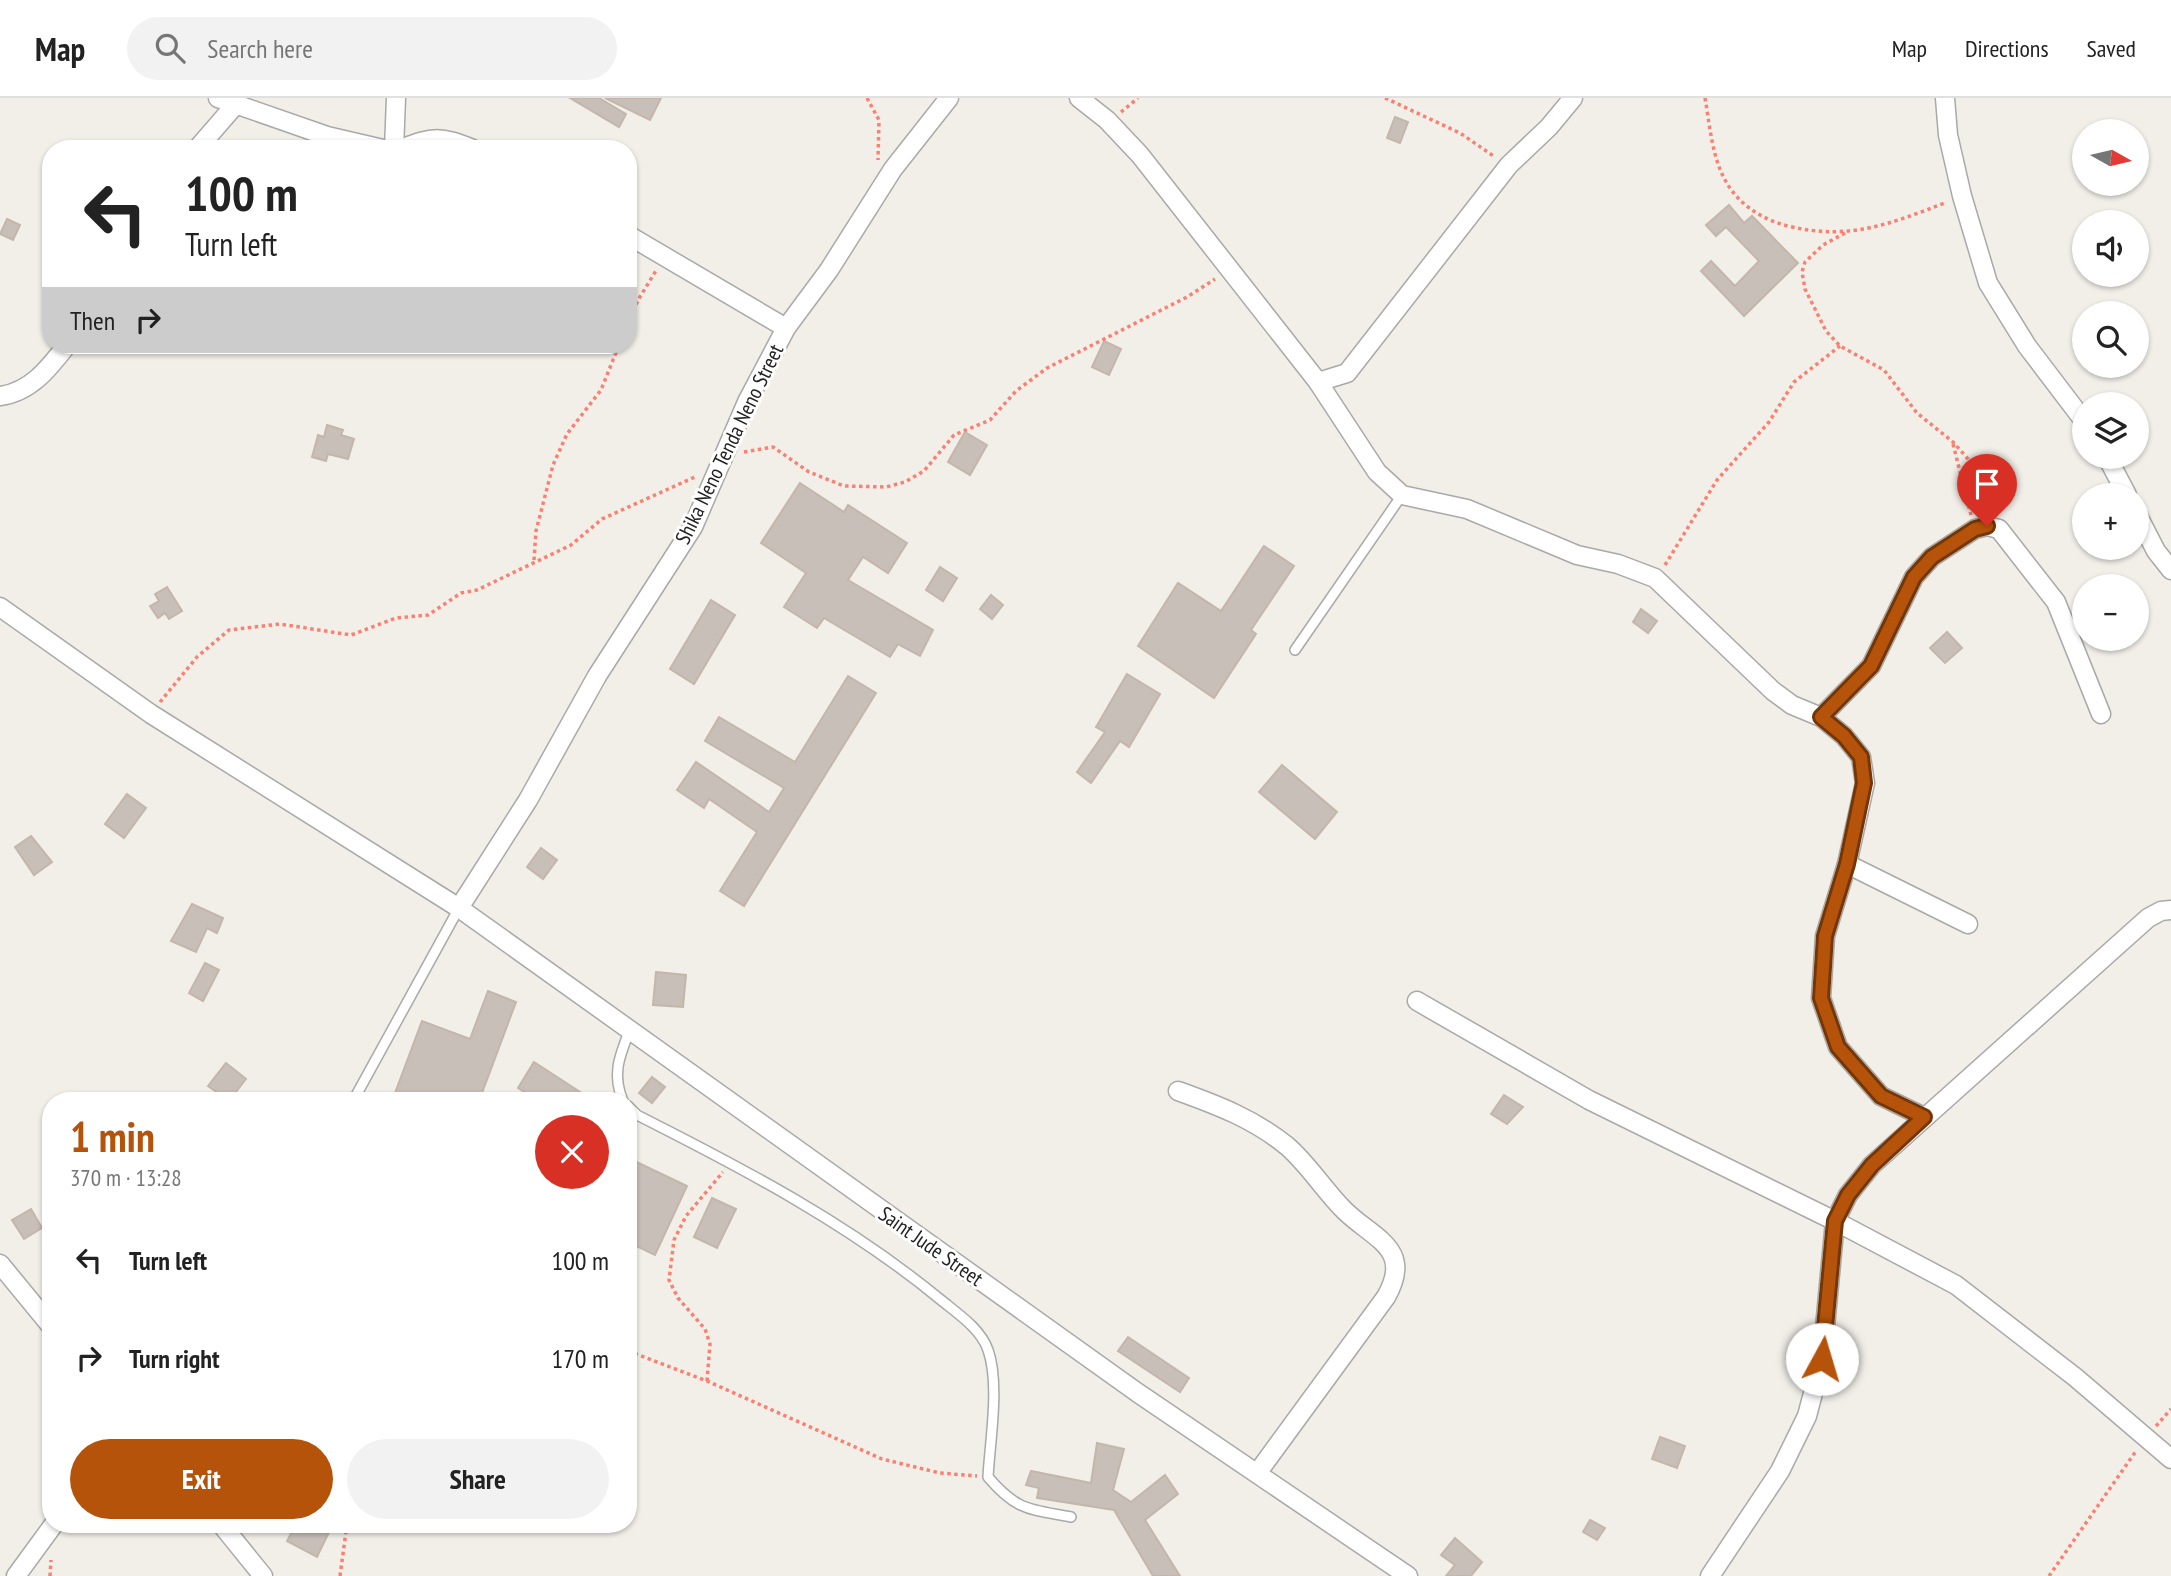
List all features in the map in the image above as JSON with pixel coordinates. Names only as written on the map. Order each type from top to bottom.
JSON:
[{"type":"street","points":[[218,98],[344,140]]},
{"type":"street","points":[[394,140],[396,98]]},
{"type":"street","name":"Shika Neno Tenda Neno Street","points":[[459,908],[528,800],[597,676],[693,527],[747,402],[786,328],[829,270],[897,163],[949,98]]},
{"type":"street","points":[[1079,98],[1107,120],[1140,155],[1318,382],[1377,472],[1402,495],[1467,509],[1577,555],[1618,564],[1656,578],[1773,691],[1792,705],[1821,717],[1844,736],[1861,757],[1864,783],[1847,864],[1825,936],[1821,998],[1838,1047],[1881,1096],[1924,1117]]},
{"type":"street","points":[[1318,382],[1347,373],[1357,362],[1509,166],[1549,128],[1573,98]]},
{"type":"street","points":[[1945,98],[1948,135],[1962,196],[1988,284],[2027,346],[2072,405]]},
{"type":"street","points":[[205,140],[236,104]]},
{"type":"street","points":[[424,140],[443,137],[450,140]]},
{"type":"street","points":[[637,241],[786,328]]},
{"type":"street","points":[[0,396],[14,394],[45,374],[60,354]]},
{"type":"street","points":[[1821,717],[1871,666],[1914,577],[1932,557],[1975,529],[1987,526],[1999,529],[2056,601],[2101,714]]},
{"type":"street","points":[[2149,537],[2171,570]]},
{"type":"street","name":"Saint Jude Street","points":[[0,607],[151,714],[459,908],[1138,1393],[1408,1576]]},
{"type":"street","points":[[1847,864],[1968,924]]},
{"type":"street","points":[[1710,1576],[1780,1471],[1807,1416],[1822,1359],[1835,1221],[1848,1195],[1872,1165],[2148,918],[2171,909]]},
{"type":"street","points":[[1417,1001],[1589,1100],[1835,1221],[1956,1285],[2075,1377],[2171,1459]]},
{"type":"street","points":[[1178,1091],[1238,1112],[1288,1147],[1345,1211],[1389,1247],[1396,1263],[1396,1279],[1386,1297],[1258,1472]]},
{"type":"street","points":[[0,1264],[42,1315]]},
{"type":"street","points":[[16,1576],[47,1533]]},
{"type":"street","points":[[228,1533],[263,1576]]},
{"type":"lane","points":[[1295,650],[1402,495]]},
{"type":"lane","points":[[358,1092],[459,908]]},
{"type":"lane","points":[[620,1092],[616,1080],[616,1062],[629,1032]]},
{"type":"lane","points":[[637,1114],[821,1213],[925,1287],[969,1323],[988,1348],[993,1373],[988,1477],[1007,1500],[1029,1509],[1071,1517]]},
{"type":"path","points":[[867,98],[879,120],[877,164]]},
{"type":"path","points":[[1385,98],[1460,134],[1509,166]]},
{"type":"path","points":[[1705,98],[1716,157],[1728,186],[1746,205],[1769,222],[1817,233],[1845,233],[1875,228],[1962,196]]},
{"type":"path","points":[[1845,233],[1823,245],[1805,262],[1802,272],[1805,289],[1826,331],[1840,346],[1884,370],[1917,413],[1953,442],[1969,460],[1999,529]]},
{"type":"path","points":[[637,302],[664,259]]},
{"type":"path","points":[[151,714],[197,657],[229,630],[280,624],[351,635],[396,618],[428,615],[461,593],[477,590],[571,545],[601,519],[720,466],[748,450],[773,447],[810,472],[844,486],[886,487],[905,482],[924,471],[954,435],[990,420],[1016,391],[1047,368],[1187,297],[1229,270]]},
{"type":"path","points":[[1656,578],[1675,552],[1717,480],[1769,422],[1794,382],[1840,346]]},
{"type":"path","points":[[534,561],[536,531],[552,465],[566,434],[601,390],[615,354]]},
{"type":"path","points":[[1953,442],[1975,529]]},
{"type":"path","points":[[707,1381],[710,1344],[705,1329],[678,1298],[669,1280],[674,1240],[687,1216],[732,1163]]},
{"type":"path","points":[[637,1354],[707,1381],[882,1459],[940,1473],[988,1477]]},
{"type":"path","points":[[2049,1576],[2144,1438]]},
{"type":"path","points":[[340,1576],[346,1533]]},
{"type":"building","points":[[570,98],[599,98],[626,114],[619,127]]},
{"type":"building","points":[[605,98],[661,98],[650,120]]},
{"type":"building","points":[[1395,117],[1408,122],[1400,143],[1387,138]]},
{"type":"building","points":[[1729,205],[1744,223],[1752,216],[1798,263],[1744,316],[1701,271],[1711,261],[1735,286],[1759,261],[1726,227],[1716,236],[1706,225]]},
{"type":"building","points":[[7,219],[20,225],[13,240],[0,234]]},
{"type":"building","points":[[1104,341],[1121,349],[1109,375],[1092,367]]},
{"type":"building","points":[[327,425],[343,430],[341,435],[354,439],[348,459],[328,454],[326,461],[312,457],[318,435],[324,437]]},
{"type":"building","points":[[965,432],[987,445],[970,475],[948,462]]},
{"type":"building","points":[[800,483],[844,512],[848,505],[907,543],[888,573],[863,557],[848,580],[933,630],[920,656],[898,644],[890,657],[824,618],[817,628],[784,607],[806,573],[761,543]]},
{"type":"building","points":[[1264,546],[1294,566],[1251,630],[1256,634],[1214,698],[1138,646],[1178,583],[1221,611]]},
{"type":"building","points":[[940,567],[957,578],[943,601],[926,590]]},
{"type":"building","points":[[167,587],[182,611],[169,619],[165,613],[158,618],[150,606],[159,601],[155,594]]},
{"type":"building","points":[[991,595],[1003,605],[992,619],[980,609]]},
{"type":"building","points":[[711,600],[735,615],[694,684],[670,669]]},
{"type":"building","points":[[1641,609],[1657,621],[1648,633],[1633,622]]},
{"type":"building","points":[[1947,632],[1962,648],[1945,663],[1930,648]]},
{"type":"building","points":[[1127,674],[1160,694],[1129,747],[1120,741],[1091,783],[1077,772],[1105,732],[1096,727]]},
{"type":"building","points":[[848,676],[876,693],[744,906],[720,891],[757,832],[709,799],[704,808],[677,790],[696,762],[769,812],[784,788],[705,741],[719,717],[795,762]]},
{"type":"building","points":[[1282,765],[1337,812],[1315,839],[1259,792]]},
{"type":"building","points":[[127,794],[146,808],[124,838],[105,824]]},
{"type":"building","points":[[31,836],[52,862],[34,875],[15,847]]},
{"type":"building","points":[[541,848],[557,860],[543,879],[527,867]]},
{"type":"building","points":[[192,904],[223,918],[217,933],[207,928],[196,952],[171,941]]},
{"type":"building","points":[[205,963],[219,970],[203,1001],[189,993]]},
{"type":"building","points":[[656,972],[686,975],[683,1007],[653,1005]]},
{"type":"building","points":[[488,991],[516,1002],[482,1092],[395,1092],[422,1021],[470,1039]]},
{"type":"building","points":[[534,1062],[580,1092],[524,1092],[518,1088]]},
{"type":"building","points":[[226,1063],[246,1079],[236,1092],[216,1092],[208,1086]]},
{"type":"building","points":[[652,1077],[665,1087],[652,1103],[639,1093]]},
{"type":"building","points":[[1504,1095],[1523,1107],[1507,1124],[1491,1114]]},
{"type":"building","points":[[637,1162],[687,1186],[655,1255],[637,1246]]},
{"type":"building","points":[[712,1198],[736,1209],[717,1248],[694,1237]]},
{"type":"building","points":[[31,1209],[42,1228],[24,1239],[12,1220]]},
{"type":"building","points":[[1128,1337],[1189,1378],[1180,1392],[1118,1351]]},
{"type":"building","points":[[1660,1437],[1685,1446],[1677,1468],[1652,1459]]},
{"type":"building","points":[[1097,1443],[1124,1449],[1113,1490],[1131,1502],[1165,1475],[1178,1494],[1145,1520],[1180,1576],[1153,1576],[1114,1510],[1037,1498],[1039,1488],[1026,1485],[1031,1471],[1091,1483]]},
{"type":"building","points":[[1590,1520],[1605,1528],[1597,1540],[1583,1532]]},
{"type":"building","points":[[291,1533],[329,1533],[317,1557],[287,1541]]},
{"type":"building","points":[[1455,1538],[1482,1562],[1471,1576],[1446,1576],[1455,1565],[1441,1555]]},
{"type":"route","points":[[1822,1359],[1835,1221],[1848,1195],[1872,1165],[1924,1117],[1881,1096],[1838,1047],[1821,998],[1825,936],[1847,864],[1864,783],[1861,757],[1844,736],[1821,717],[1851,690],[1871,666],[1887,639],[1914,577],[1932,557],[1975,529],[1987,526]]}]
